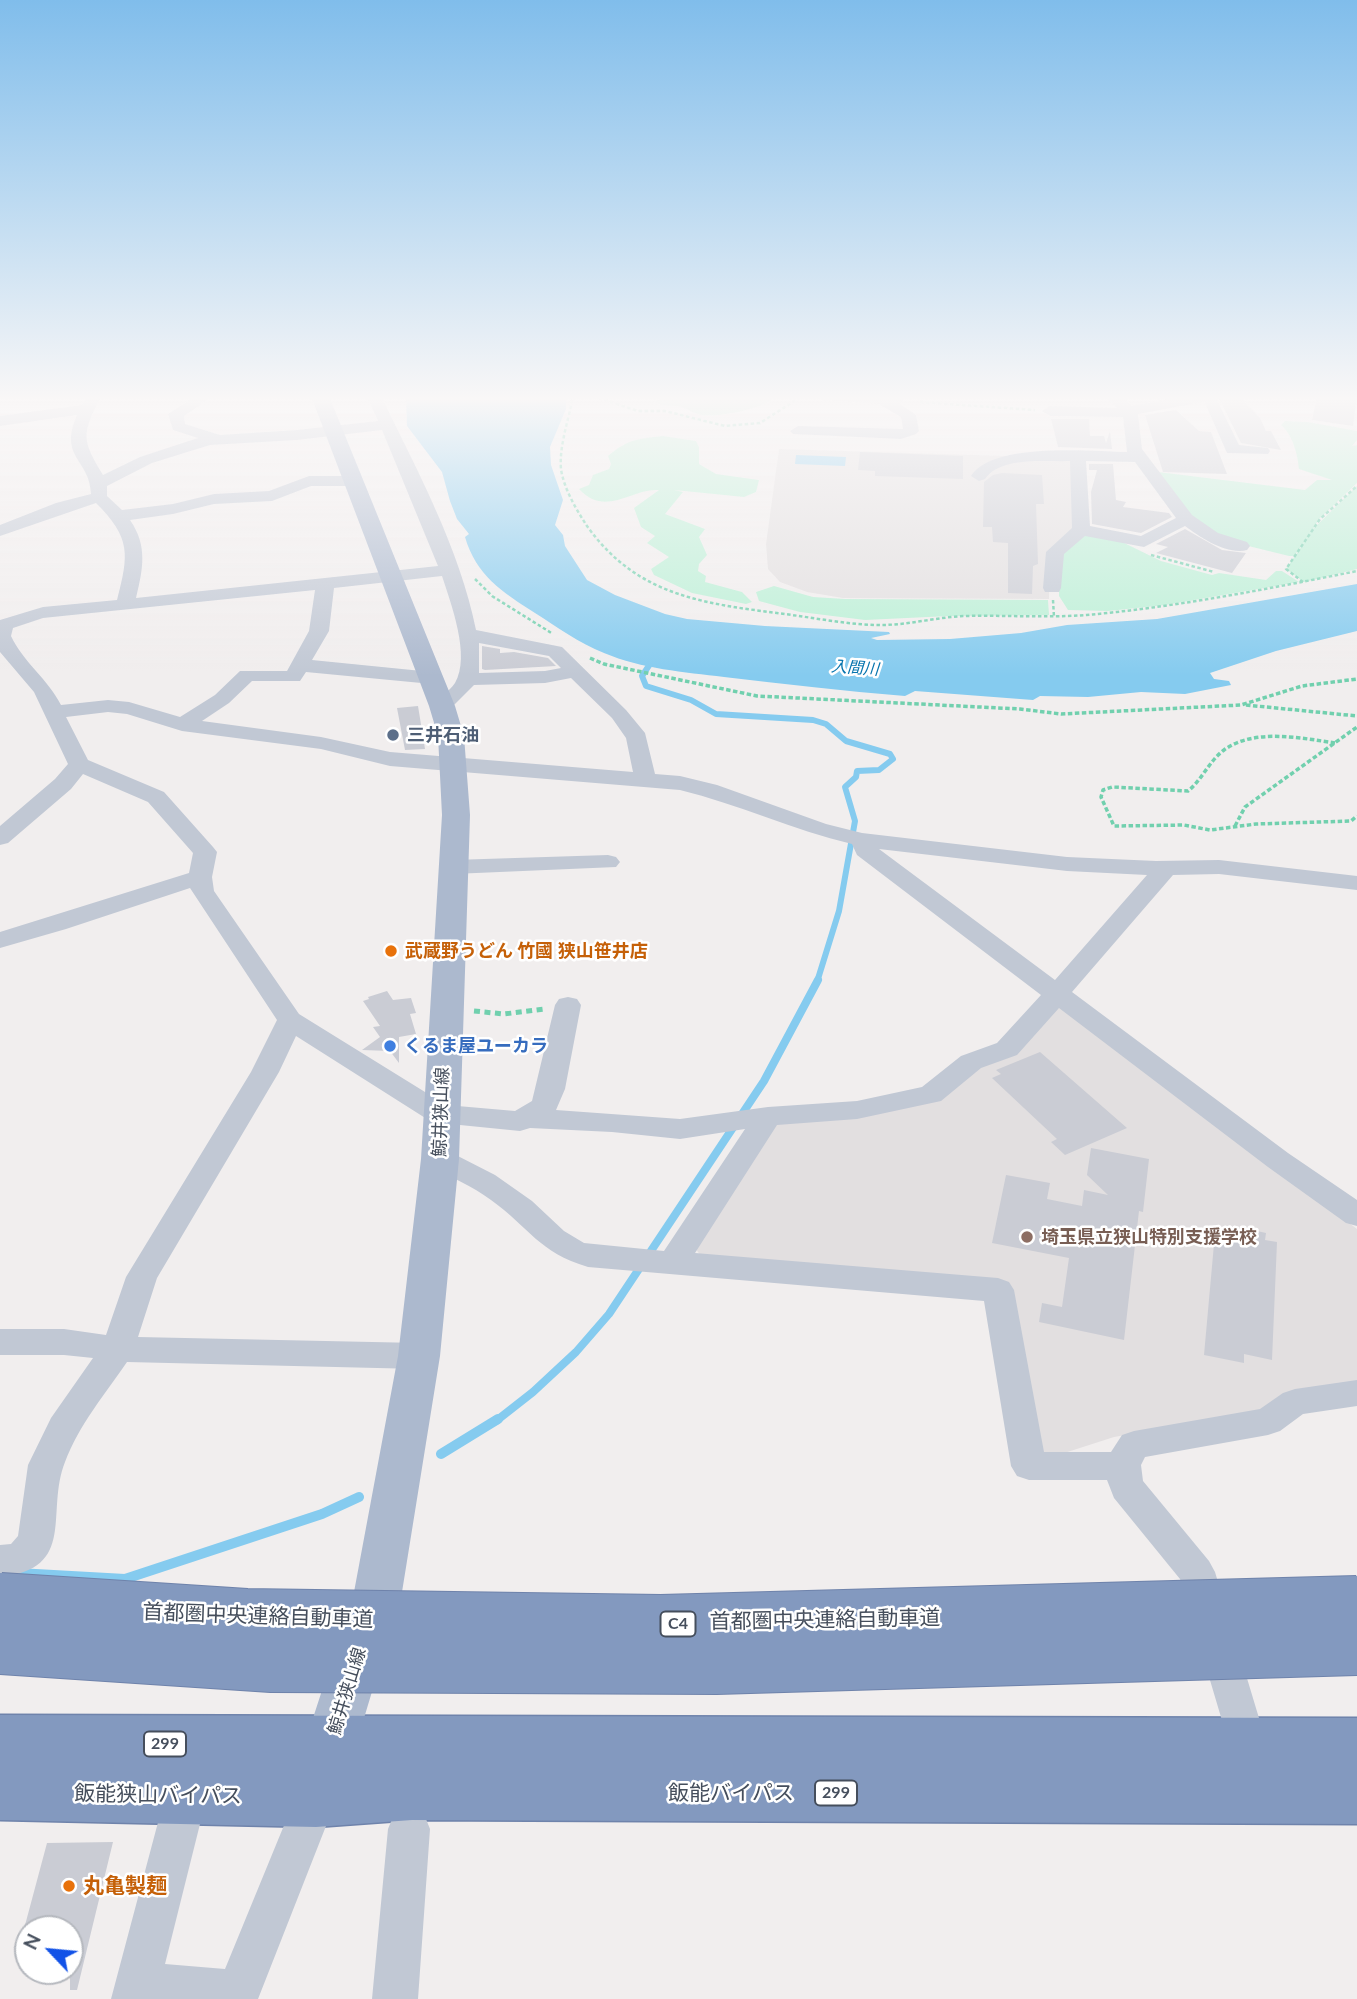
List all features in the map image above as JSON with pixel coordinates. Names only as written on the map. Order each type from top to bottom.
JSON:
[{"type":"highway","name":"首都圏中央連絡自動車道","points":[[0,1602],[246,1618],[661,1624],[1357,1605]]},
{"type":"highway","points":[[0,1645],[272,1663],[688,1665],[1357,1646]]},
{"type":"highway","name":"299","points":[[0,1743],[323,1771],[1357,1746]]},
{"type":"highway","name":"飯能バイパス","points":[[323,1771],[412,1791],[1357,1795]]},
{"type":"highway","name":"飯能狭山バイパス","points":[[0,1791],[186,1796],[323,1771]]},
{"type":"main road","name":"鯨井狭山線","points":[[323,1771],[378,1592],[419,1356],[440,1159],[456,815],[451,736],[437,692],[358,489]]},
{"type":"street","points":[[119,516],[173,509],[214,499],[272,496],[289,489]]},
{"type":"street","points":[[299,665],[437,692],[462,690],[470,671],[470,635],[449,570],[418,489]]},
{"type":"street","points":[[1080,489],[1081,530]]},
{"type":"street","points":[[1164,489],[1186,519],[1212,537],[1241,546]]},
{"type":"street","points":[[0,531],[100,490],[129,529],[134,543],[134,567],[125,605]]},
{"type":"street","points":[[1081,530],[1144,542],[1186,519]]},
{"type":"street","points":[[1052,588],[1055,552],[1081,530]]},
{"type":"street","points":[[449,570],[34,614],[5,625],[1,636],[6,647],[43,690],[79,764],[156,797],[205,852],[200,877],[202,891],[290,1020],[440,1114],[520,1121],[544,1107],[551,1089],[568,1005]]},
{"type":"street","points":[[182,725],[222,699],[247,675],[293,677],[319,631],[325,584]]},
{"type":"street","points":[[470,635],[543,647],[579,663],[637,738],[645,778]]},
{"type":"street","points":[[467,679],[545,677],[579,663]]},
{"type":"street","points":[[52,712],[108,706],[128,708],[182,725],[321,743],[390,759],[645,778],[709,789],[818,829],[863,840],[1067,863],[1166,868],[1219,867],[1350,879]]},
{"type":"street","points":[[0,838],[63,784],[79,764]]},
{"type":"street","points":[[863,840],[865,850],[1357,1215]]},
{"type":"street","points":[[453,867],[608,862]]},
{"type":"street","points":[[525,1118],[612,1122],[680,1129],[768,1116],[857,1110],[932,1094],[971,1062],[1007,1049],[1014,1043],[1166,868]]},
{"type":"street","points":[[0,940],[200,877]]},
{"type":"street","points":[[0,1561],[19,1559],[29,1551],[36,1539],[46,1465],[63,1428],[118,1349],[142,1277],[265,1072],[290,1020]]},
{"type":"street","points":[[653,1260],[768,1116]]},
{"type":"street","points":[[440,1159],[487,1182],[513,1200],[554,1242],[588,1256],[998,1290],[1029,1466],[1123,1466]]},
{"type":"street","points":[[0,1342],[64,1342],[118,1349],[419,1356]]},
{"type":"street","points":[[1248,1748],[1196,1572],[1127,1488],[1124,1456],[1135,1445],[1268,1421],[1296,1402],[1357,1393]]},
{"type":"street","points":[[186,1796],[135,1992],[236,1996],[323,1771]]},
{"type":"street","points":[[395,1999],[409,1829]]},
{"type":"path","points":[[568,489],[594,540],[618,565],[651,586],[683,597],[755,610],[872,625],[950,617],[1087,615],[1175,606],[1357,571]]},
{"type":"path","points":[[1304,582],[1286,569],[1320,519],[1353,489]]},
{"type":"path","points":[[1144,542],[1139,550],[1162,560],[1214,572]]},
{"type":"path","points":[[449,570],[469,569],[483,590],[504,606],[543,626],[562,640]]},
{"type":"path","points":[[579,663],[634,669],[757,696],[836,702],[1009,709],[1061,714],[1241,705],[1357,716]]},
{"type":"path","points":[[1241,705],[1302,687],[1357,678]]},
{"type":"path","points":[[1235,827],[1245,807],[1357,727]]},
{"type":"path","points":[[1335,743],[1301,738],[1260,738],[1224,750],[1188,791],[1112,787],[1103,790],[1101,797],[1114,826],[1184,825],[1210,830],[1351,821],[1357,816]]},
{"type":"path","points":[[446,1002],[489,1014],[568,1005]]},
{"type":"shaded area","points":[[773,489],[1074,489],[1075,530],[1050,552],[1049,599],[843,598],[807,592],[780,582],[768,569],[766,544]]},
{"type":"shaded area","name":"埼玉県立狭山特別支援学校","points":[[1062,1003],[1357,1229],[1357,1383],[1255,1412],[1114,1437],[1055,1456],[1034,1449],[1007,1283],[701,1256],[692,1244],[777,1120],[891,1110]]},
{"type":"green space","points":[[579,489],[757,489],[744,497],[674,490],[683,492],[665,514],[705,529],[699,537],[707,555],[699,564],[698,571],[706,576],[705,582],[742,592],[752,602],[746,604],[692,593],[654,575],[651,569],[669,557],[647,543],[655,536],[641,527],[634,508],[659,490],[609,502],[589,497]]},
{"type":"green space","points":[[1171,489],[1299,489],[1350,489],[1319,519],[1313,529],[1354,489],[1357,489],[1357,569],[1304,582],[1286,569],[1306,540],[1294,556],[1289,556],[1224,540],[1193,520]]},
{"type":"green space","points":[[1083,532],[1110,536],[1161,561],[1212,575],[1219,573],[1266,580],[1276,571],[1282,571],[1299,582],[1165,605],[1108,611],[1068,610],[1059,596],[1059,553]]},
{"type":"green space","points":[[774,586],[813,597],[845,599],[1048,600],[1049,615],[865,620],[800,612],[759,601],[756,592]]},
{"type":"water","name":"入間川","points":[[447,489],[559,489],[563,500],[555,525],[587,580],[615,595],[665,614],[687,619],[889,632],[890,634],[871,638],[877,640],[950,639],[1021,633],[1067,625],[1157,619],[1357,584],[1357,631],[1276,651],[1210,673],[1214,679],[1229,681],[1231,685],[1185,694],[1141,692],[1088,697],[1040,696],[1033,700],[915,691],[905,696],[663,669],[633,663],[595,649],[512,598],[483,572],[476,562],[465,537],[469,534],[457,519]]},
{"type":"building","points":[[984,489],[1043,489],[1044,504],[1036,504],[1038,564],[1033,566],[1032,594],[1008,593],[1008,543],[993,542],[992,527],[983,527]]},
{"type":"building","points":[[1092,489],[1115,489],[1116,500],[1126,502],[1123,507],[1169,513],[1172,517],[1141,533],[1092,524]]},
{"type":"building","points":[[1185,529],[1222,550],[1246,553],[1232,573],[1156,553],[1168,547],[1156,544]]},
{"type":"building","points":[[482,646],[500,649],[500,653],[514,652],[548,658],[556,666],[485,670],[482,669]]},
{"type":"building","points":[[418,706],[425,749],[405,750],[397,708]]},
{"type":"building","points":[[387,991],[393,1000],[411,998],[416,1013],[410,1014],[416,1034],[399,1037],[399,1063],[390,1051],[362,1050],[380,1037],[373,1027],[380,1026],[363,1001]]},
{"type":"building","points":[[1040,1052],[1127,1128],[1065,1155],[1051,1142],[1057,1139],[992,1078],[1001,1074],[996,1070]]},
{"type":"building","points":[[1091,1148],[1149,1159],[1143,1212],[1139,1211],[1124,1340],[1039,1322],[1042,1303],[1062,1307],[1069,1258],[992,1243],[1006,1175],[1050,1183],[1047,1199],[1082,1206],[1084,1190],[1108,1195],[1087,1175]]},
{"type":"building","points":[[1239,1227],[1266,1233],[1265,1240],[1277,1242],[1272,1360],[1244,1354],[1244,1363],[1204,1355],[1215,1233],[1238,1238]]},
{"type":"building","name":"丸亀製麺","points":[[113,1842],[84,1961],[84,1915],[28,1915],[47,1843]]},
{"type":"building","name":"丸亀製麺","points":[[70,1985],[78,1985],[77,1990],[70,1990]]},
{"type":"waterway","points":[[652,661],[642,676],[646,686],[691,700],[716,714],[813,720],[826,724],[846,741],[890,754],[893,759],[879,770],[857,771],[856,777],[845,787],[855,821],[839,911],[817,982]]},
{"type":"waterway","points":[[496,1421],[533,1392],[576,1352],[609,1314],[764,1081],[817,982]]},
{"type":"waterway","points":[[441,1454],[498,1419]]},
{"type":"waterway","points":[[0,1572],[125,1579],[322,1514],[359,1497]]},
{"type":"place","name":"三井石油","points":[[393,735]]},
{"type":"place","name":"武蔵野うどん 竹國 狭山笹井店","points":[[391,951]]},
{"type":"place","name":"くるま屋ユーカラ","points":[[390,1046]]},
{"type":"place","name":"埼玉県立狭山特別支援学校","points":[[1027,1237]]},
{"type":"place","name":"丸亀製麺","points":[[69,1886]]}]
